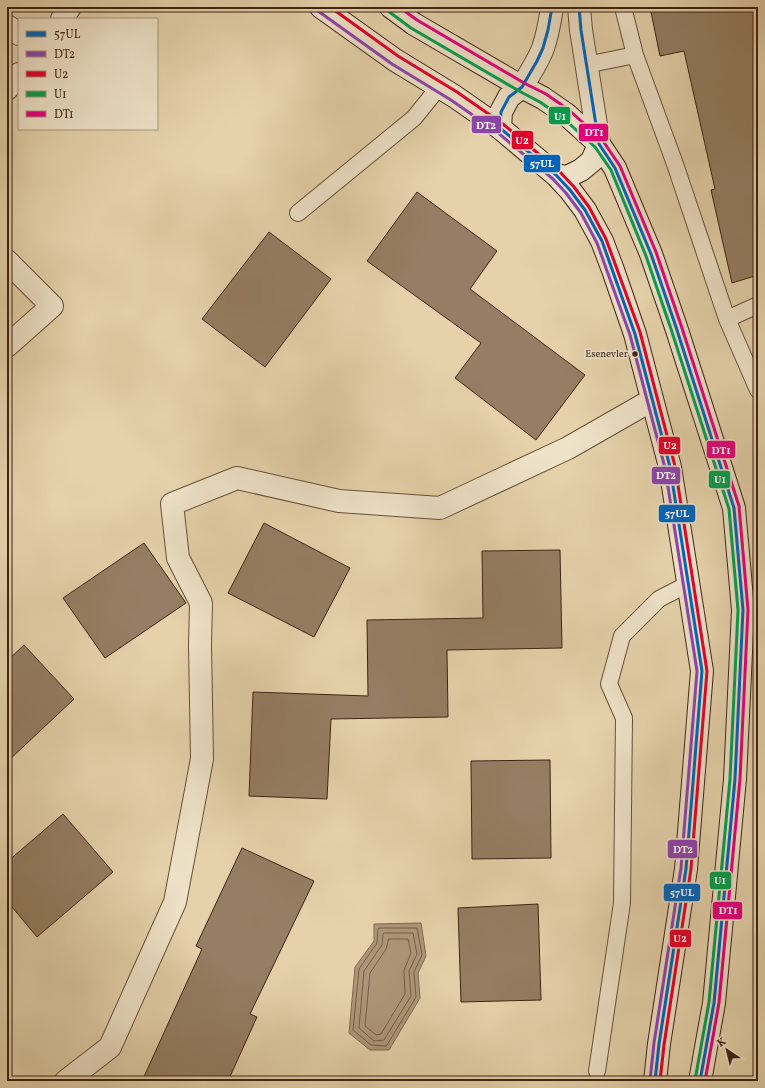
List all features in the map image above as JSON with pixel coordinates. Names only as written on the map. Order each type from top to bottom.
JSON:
[{"type":"main road","points":[[63,18],[70,7]]},
{"type":"main road","points":[[321,7],[396,60],[454,96],[500,128],[556,175],[570,190],[585,210],[602,241],[635,334],[670,467],[702,671],[686,869],[660,1036],[655,1081]]},
{"type":"main road","points":[[391,7],[414,24],[543,98],[566,114],[599,144],[615,168],[651,254],[734,508],[743,610],[736,778],[714,1002],[700,1081]]},
{"type":"main road","points":[[500,128],[501,112],[509,97],[522,87],[543,48],[552,7]]},
{"type":"main road","points":[[556,175],[567,176],[581,170],[592,161],[599,144],[586,65],[579,7]]},
{"type":"main road","points":[[7,26],[18,33]]},
{"type":"main road","points":[[7,89],[18,75]]},
{"type":"main road","points":[[7,261],[52,306],[7,346]]},
{"type":"main road","points":[[66,1081],[110,1047],[175,902],[202,759],[200,645],[201,603],[178,558],[172,504],[237,478],[338,501],[440,508],[568,448],[652,400]]},
{"type":"lane","points":[[623,7],[634,55],[675,164],[727,320],[758,390]]},
{"type":"lane","points":[[586,65],[634,55]]},
{"type":"lane","points":[[298,213],[414,118],[439,87]]},
{"type":"lane","points":[[727,320],[758,305]]},
{"type":"lane","points":[[597,1071],[622,903],[624,718],[608,684],[622,636],[660,599],[688,584]]},
{"type":"water","points":[[421,923],[426,956],[418,973],[420,998],[389,1050],[370,1050],[349,1033],[355,967],[374,941],[374,924]]},
{"type":"building","points":[[650,7],[752,7],[758,24],[758,275],[732,283],[711,190],[715,189],[684,51],[660,56]]},
{"type":"building","points":[[417,192],[497,251],[470,289],[585,375],[536,440],[455,378],[481,343],[367,261]]},
{"type":"building","points":[[269,232],[331,279],[265,367],[202,319]]},
{"type":"building","points":[[264,523],[350,568],[314,637],[228,593]]},
{"type":"building","points":[[144,543],[186,603],[105,658],[63,598]]},
{"type":"building","points":[[560,550],[562,648],[447,650],[448,717],[331,719],[327,799],[249,796],[253,692],[368,696],[367,620],[483,618],[482,551]]},
{"type":"building","points":[[24,645],[74,699],[7,762],[7,661]]},
{"type":"building","points":[[550,760],[551,858],[472,859],[471,761]]},
{"type":"building","points":[[63,814],[113,872],[37,937],[7,901],[7,862]]},
{"type":"building","points":[[242,848],[314,881],[250,1014],[257,1017],[228,1081],[142,1081],[202,949],[196,946]]},
{"type":"building","points":[[538,904],[541,1000],[461,1002],[458,908]]},
{"type":"transit line","name":"U2","points":[[330,7],[398,56],[457,92],[503,124],[560,172],[574,187],[589,207],[606,239],[640,332],[675,466],[707,671],[691,869],[664,1045],[660,1081]]},
{"type":"transit line","name":"DT1","points":[[399,7],[417,20],[524,83],[546,94],[569,110],[603,141],[620,166],[656,252],[739,506],[748,610],[740,779],[719,1003],[705,1081]]},
{"type":"transit line","name":"57UL","points":[[552,7],[543,48],[522,87],[509,97],[501,112],[500,128],[556,175],[570,190],[585,210],[602,241],[635,334],[670,467],[702,671],[686,869],[659,1044],[655,1081]]},
{"type":"transit line","name":"57UL","points":[[579,7],[581,30],[599,144],[615,168],[651,254],[734,508],[743,610],[735,779],[714,1003],[700,1081]]},
{"type":"transit line","name":"DT2","points":[[318,11],[392,64],[451,100],[497,132],[553,179],[581,213],[597,243],[630,335],[665,468],[697,671],[681,868],[654,1043],[650,1080]]},
{"type":"transit line","name":"U1","points":[[388,11],[411,28],[540,102],[563,118],[595,147],[611,170],[646,256],[729,509],[738,610],[730,779],[709,1002],[695,1080]]},
{"type":"place","name":"Esenevler","points":[[635,354]]}]
